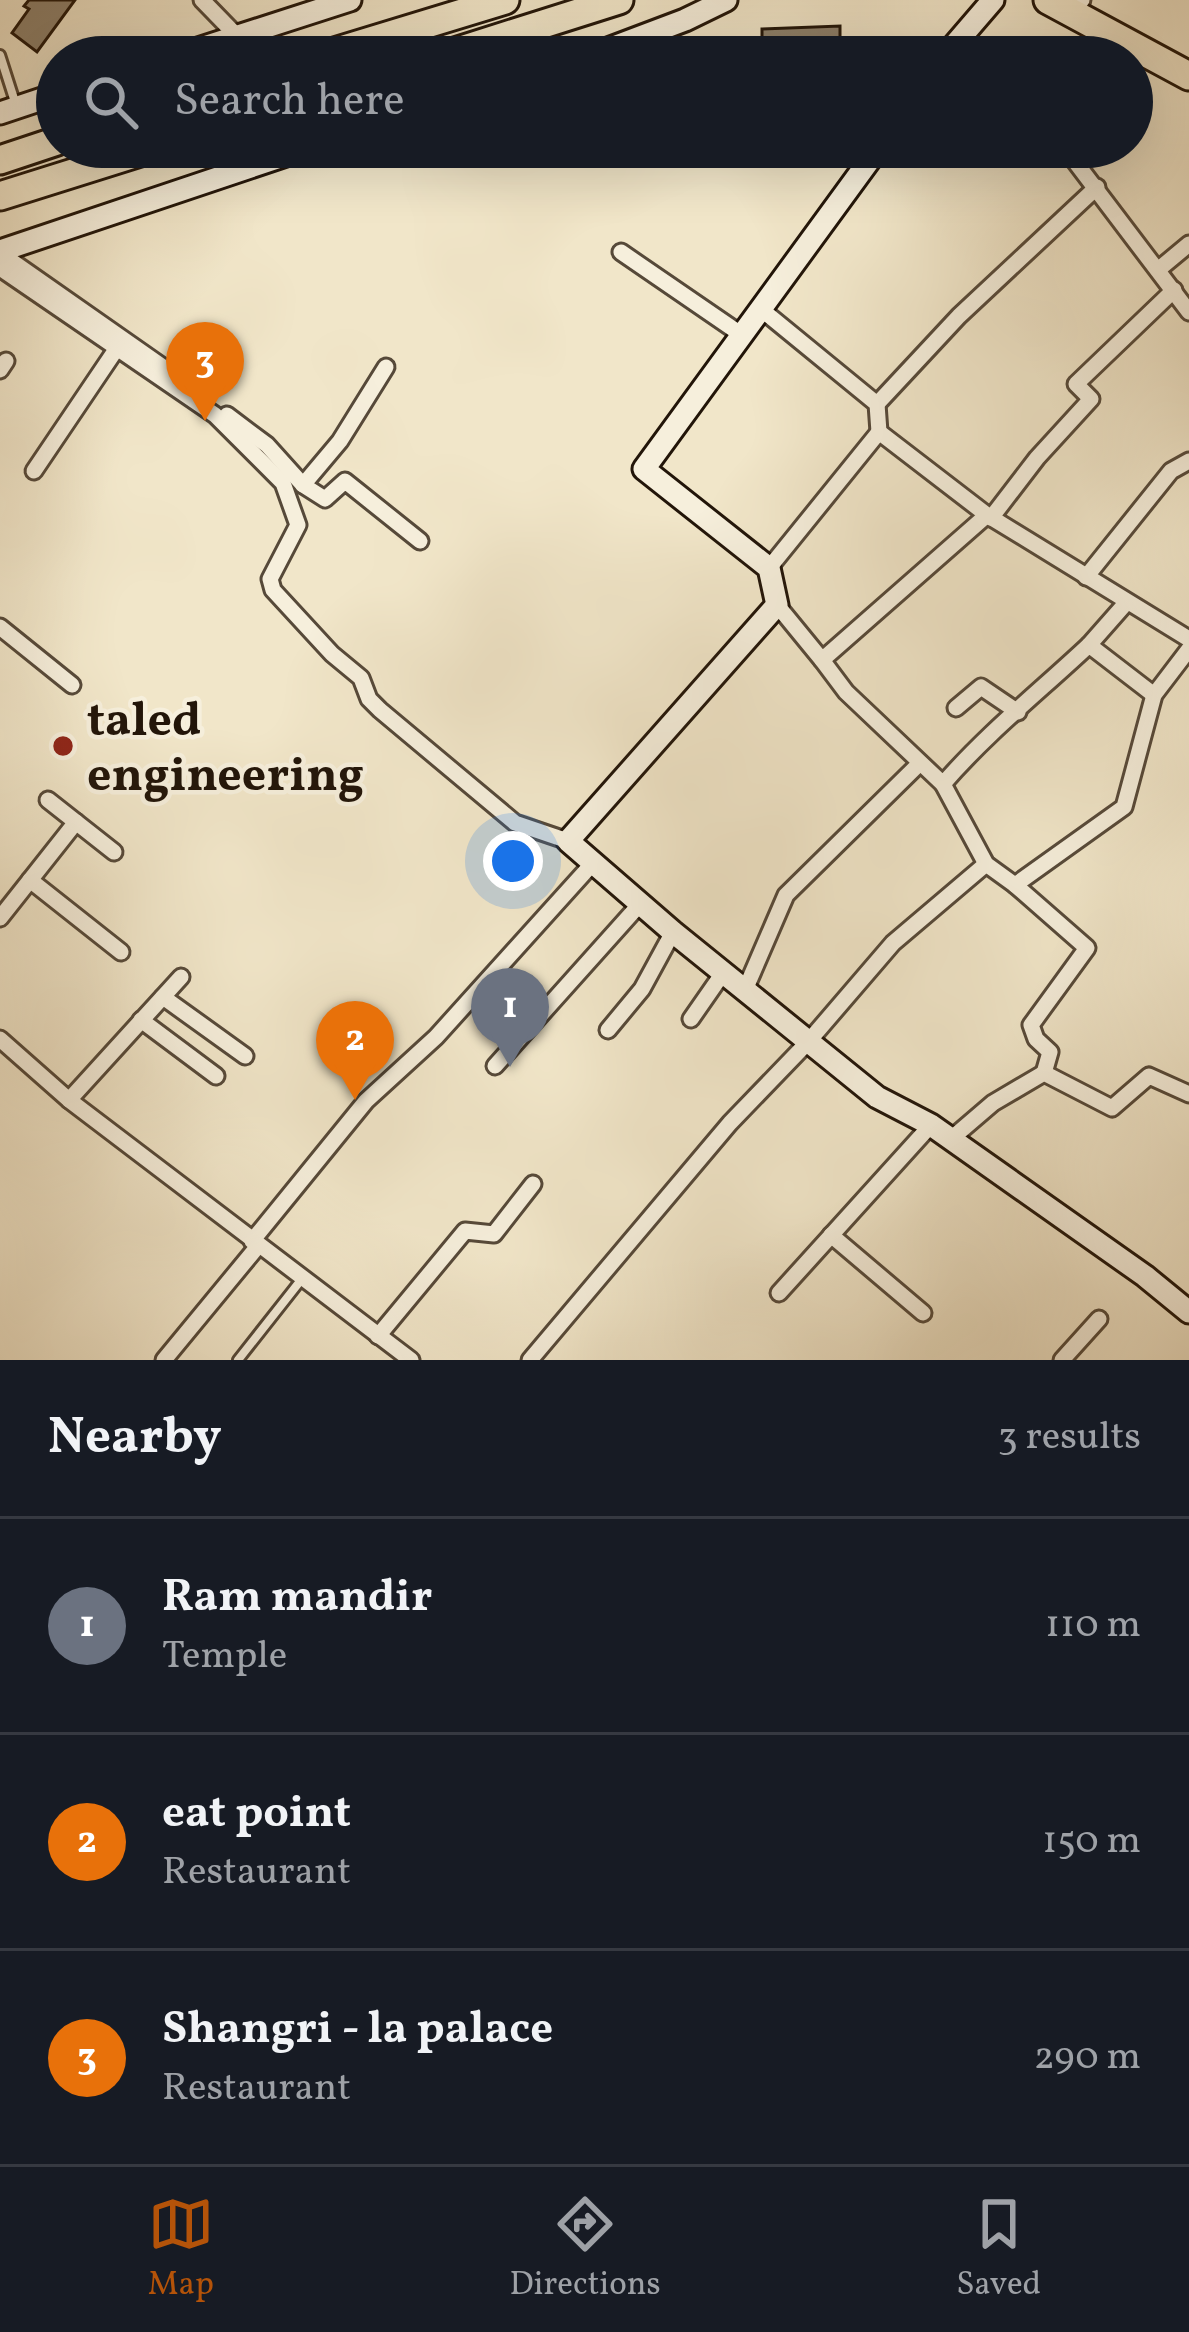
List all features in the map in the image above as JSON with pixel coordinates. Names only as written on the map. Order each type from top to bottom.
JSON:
[{"type":"highway","points":[[387,36],[505,0]]},
{"type":"highway","points":[[506,36],[619,0]]},
{"type":"highway","points":[[1048,0],[1115,36]]},
{"type":"highway","points":[[1080,0],[1144,36]]},
{"type":"highway","points":[[1153,41],[1189,61]]},
{"type":"highway","points":[[1153,57],[1189,76]]},
{"type":"highway","points":[[0,160],[36,148]]},
{"type":"highway","points":[[0,196],[89,168]]},
{"type":"street","points":[[202,0],[237,36],[350,0]]},
{"type":"street","points":[[643,36],[726,0]]},
{"type":"street","points":[[961,34],[994,0]]},
{"type":"street","points":[[0,252],[248,168]]},
{"type":"street","points":[[864,168],[644,470],[769,568],[777,605],[846,692],[943,784],[986,864],[1087,948],[1031,1025],[1036,1039],[1050,1052],[1043,1073],[993,1103],[951,1139]]},
{"type":"street","points":[[1081,168],[1189,312]]},
{"type":"street","points":[[877,404],[959,316],[1097,187]]},
{"type":"street","points":[[1159,269],[1189,244]]},
{"type":"street","points":[[0,252],[248,431],[303,484],[325,499],[345,482],[420,541]]},
{"type":"street","points":[[621,252],[742,334]]},
{"type":"street","points":[[0,268],[215,415],[283,483],[298,525],[270,579],[273,590],[332,655],[361,677],[369,699],[514,823],[568,841],[877,1097],[931,1125],[1189,1312]]},
{"type":"street","points":[[822,660],[989,516],[1091,399],[1076,384],[1174,290]]},
{"type":"street","points":[[761,309],[877,404],[879,432],[769,568]]},
{"type":"street","points":[[34,471],[117,348]]},
{"type":"street","points":[[303,484],[340,441],[386,367]]},
{"type":"street","points":[[879,432],[989,516],[1189,639]]},
{"type":"street","points":[[1086,577],[1171,471],[1189,461]]},
{"type":"street","points":[[943,784],[986,734],[1018,712],[1126,603]]},
{"type":"street","points":[[568,841],[777,605]]},
{"type":"street","points":[[0,627],[72,686]]},
{"type":"street","points":[[1089,645],[1154,695]]},
{"type":"street","points":[[1015,885],[1124,807],[1154,695],[1189,649]]},
{"type":"street","points":[[956,708],[981,687],[1018,712]]},
{"type":"street","points":[[745,990],[786,895],[919,764]]},
{"type":"street","points":[[48,800],[114,852]]},
{"type":"street","points":[[0,918],[76,822]]},
{"type":"street","points":[[164,1360],[366,1101],[436,1037],[593,863]]},
{"type":"street","points":[[530,1360],[730,1123],[893,943],[986,864]]},
{"type":"street","points":[[30,880],[121,952]]},
{"type":"street","points":[[495,1066],[640,904]]},
{"type":"street","points":[[608,1030],[642,988],[673,932]]},
{"type":"street","points":[[691,1019],[723,973]]},
{"type":"street","points":[[69,1100],[181,977]]},
{"type":"street","points":[[163,997],[244,1056]]},
{"type":"street","points":[[141,1020],[216,1076]]},
{"type":"street","points":[[0,1039],[69,1100],[411,1360]]},
{"type":"street","points":[[1043,1073],[1112,1108],[1149,1076],[1189,1094]]},
{"type":"street","points":[[779,1294],[931,1125]]},
{"type":"street","points":[[378,1336],[465,1231],[494,1234],[533,1184]]},
{"type":"street","points":[[831,1234],[923,1313]]},
{"type":"street","points":[[1062,1360],[1099,1319]]},
{"type":"lane","points":[[0,55],[8,110]]},
{"type":"lane","points":[[238,1360],[301,1280]]},
{"type":"building","points":[[29,0],[75,0],[49,36],[36,36],[36,51],[12,33],[29,9],[24,6]]},
{"type":"building","points":[[840,26],[840,36],[762,36],[762,29]]},
{"type":"place","name":"Shangri - la palace","points":[[205,421]]},
{"type":"place","name":"taled engineering","points":[[63,746]]},
{"type":"place","name":"Ram mandir","points":[[510,1067]]},
{"type":"place","name":"eat point","points":[[355,1100]]}]
